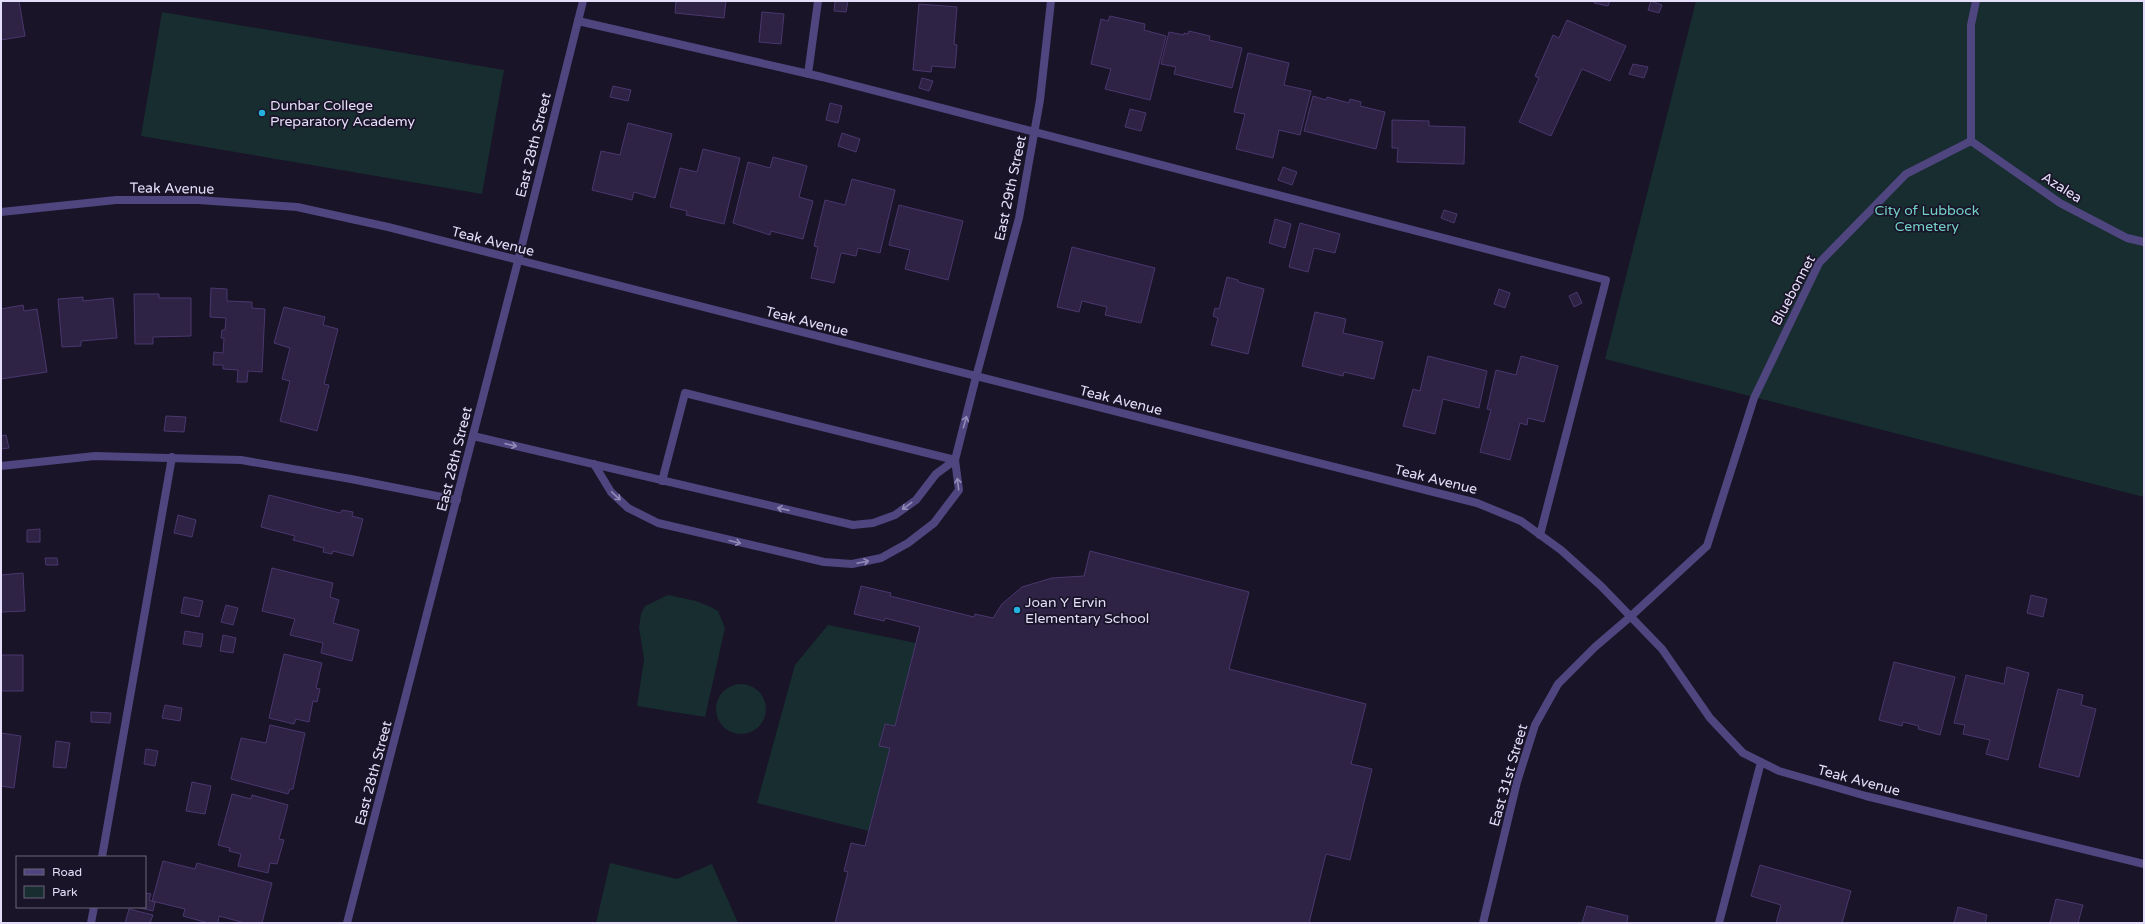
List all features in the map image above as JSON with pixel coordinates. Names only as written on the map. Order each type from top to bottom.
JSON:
[{"type":"street","name":"East 28th Street","points":[[347,923],[518,261],[583,1]]},
{"type":"street","points":[[808,74],[818,1]]},
{"type":"street","name":"East 29th Street","points":[[955,460],[1019,218],[1035,134],[1051,1]]},
{"type":"street","points":[[1971,141],[1972,25],[1976,1]]},
{"type":"street","points":[[578,21],[808,74],[1035,134],[1606,280],[1540,535]]},
{"type":"street","name":"Azalea","points":[[1971,141],[2060,203],[2127,238],[2144,242]]},
{"type":"street","name":"Bluebonnet","points":[[1630,616],[1707,546],[1754,398],[1819,263],[1906,174],[1971,141]]},
{"type":"street","name":"Teak Avenue","points":[[1,212],[116,200],[198,200],[297,207],[388,227],[1477,503],[1521,521],[1582,569],[1662,649],[1710,718],[1743,753],[1779,771],[1866,796],[2144,864]]},
{"type":"street","points":[[662,481],[685,393],[955,460]]},
{"type":"street","points":[[473,436],[854,525],[873,523],[895,515],[916,500],[936,474],[955,460]]},
{"type":"street","points":[[1,466],[95,456],[242,460],[351,479],[456,500]]},
{"type":"street","points":[[102,856],[172,457]]},
{"type":"street","points":[[594,464],[611,492],[622,503],[628,508],[658,523],[785,554],[824,562],[852,564],[881,558],[908,543],[934,523],[959,490],[955,460]]},
{"type":"street","name":"East 31st Street","points":[[1482,923],[1517,782],[1535,725],[1558,684],[1595,647],[1630,616]]},
{"type":"street","points":[[1720,923],[1760,762]]},
{"type":"street","points":[[91,923],[94,908]]},
{"type":"green space","name":"City of Lubbock Cemetery","points":[[1696,1],[2144,1],[2144,497],[1605,359]]},
{"type":"green space","points":[[162,12],[504,70],[482,194],[141,136]]},
{"type":"green space","points":[[668,595],[696,601],[718,611],[725,628],[705,717],[637,706],[644,659],[639,627],[641,614],[645,606]]},
{"type":"green space","points":[[828,625],[916,643],[895,726],[885,724],[879,745],[890,748],[869,831],[757,803],[795,665]]},
{"type":"green space","points":[[741,684],[751,686],[759,691],[764,699],[766,709],[764,719],[759,727],[751,732],[741,734],[731,732],[723,727],[718,719],[716,709],[718,699],[723,691],[731,686]]},
{"type":"green space","points":[[610,863],[677,879],[712,864],[738,923],[596,923]]},
{"type":"building","points":[[1,1],[19,1],[25,36],[1,40]]},
{"type":"building","points":[[676,1],[726,1],[724,18],[675,13]]},
{"type":"building","points":[[835,1],[848,1],[846,12],[834,11]]},
{"type":"building","points":[[1595,1],[1610,1],[1608,6],[1594,3]]},
{"type":"building","points":[[1651,1],[1662,5],[1659,13],[1648,10]]},
{"type":"building","points":[[919,4],[957,7],[954,44],[957,45],[955,68],[932,66],[931,72],[913,70]]},
{"type":"building","points":[[762,12],[784,14],[781,44],[759,42]]},
{"type":"building","points":[[1110,16],[1145,24],[1144,30],[1166,36],[1150,100],[1105,89],[1111,69],[1091,64],[1101,19],[1108,21]]},
{"type":"building","points":[[1567,20],[1626,46],[1610,81],[1582,69],[1551,136],[1519,122],[1539,78],[1535,76],[1553,35],[1559,38]]},
{"type":"building","points":[[1189,31],[1210,36],[1209,40],[1242,48],[1232,88],[1174,74],[1176,67],[1161,64],[1169,32],[1184,35],[1184,33],[1188,34]]},
{"type":"building","points":[[1248,53],[1289,63],[1284,85],[1311,91],[1300,135],[1279,130],[1273,158],[1236,149],[1245,114],[1234,112]]},
{"type":"building","points":[[1633,64],[1648,67],[1644,78],[1629,74]]},
{"type":"building","points":[[922,78],[933,81],[929,91],[919,88]]},
{"type":"building","points":[[613,86],[631,90],[628,101],[610,97]]},
{"type":"building","points":[[1313,96],[1326,100],[1327,97],[1349,103],[1350,99],[1361,102],[1360,106],[1385,112],[1376,149],[1304,131]]},
{"type":"building","points":[[830,103],[842,106],[838,123],[826,120]]},
{"type":"building","points":[[1130,109],[1146,113],[1141,131],[1125,127]]},
{"type":"building","points":[[1392,120],[1429,121],[1429,126],[1465,127],[1464,164],[1397,162],[1398,148],[1392,148]]},
{"type":"building","points":[[628,123],[672,134],[655,198],[634,192],[632,200],[592,190],[601,151],[620,155]]},
{"type":"building","points":[[842,133],[860,139],[856,152],[838,146]]},
{"type":"building","points":[[703,149],[740,158],[724,224],[686,215],[687,211],[670,207],[680,168],[697,172]]},
{"type":"building","points":[[773,157],[807,166],[799,197],[813,201],[803,239],[771,231],[770,235],[733,223],[748,162],[770,168]]},
{"type":"building","points":[[1283,167],[1297,172],[1292,185],[1278,180]]},
{"type":"building","points":[[852,179],[895,190],[880,253],[858,248],[856,256],[841,253],[834,283],[811,278],[818,247],[814,246],[825,200],[845,205]]},
{"type":"building","points":[[899,205],[963,221],[948,280],[905,269],[910,250],[889,245]]},
{"type":"building","points":[[1444,210],[1457,214],[1454,223],[1441,218]]},
{"type":"building","points":[[1275,219],[1291,224],[1285,248],[1269,243]]},
{"type":"building","points":[[1300,223],[1340,234],[1335,253],[1314,248],[1308,272],[1289,267]]},
{"type":"building","points":[[1072,247],[1155,268],[1141,323],[1105,315],[1107,307],[1082,301],[1079,312],[1057,307]]},
{"type":"building","points":[[1227,277],[1238,280],[1238,282],[1264,289],[1248,354],[1211,345],[1218,318],[1213,316],[1215,308],[1219,309]]},
{"type":"building","points":[[211,288],[227,289],[227,301],[252,302],[252,308],[265,309],[262,372],[248,371],[247,382],[237,382],[238,370],[223,369],[223,365],[213,365],[214,352],[223,353],[224,338],[221,338],[222,330],[225,330],[226,318],[210,317]]},
{"type":"building","points":[[1499,289],[1510,293],[1505,308],[1494,304]]},
{"type":"building","points":[[1577,292],[1582,303],[1574,307],[1569,296]]},
{"type":"building","points":[[134,294],[159,294],[159,298],[191,298],[191,336],[153,337],[153,344],[135,344]]},
{"type":"building","points":[[83,297],[83,301],[113,298],[117,338],[81,341],[81,346],[62,347],[58,299]]},
{"type":"building","points":[[23,305],[24,311],[37,309],[47,372],[1,379],[1,309]]},
{"type":"building","points":[[284,307],[325,317],[323,325],[338,329],[324,384],[329,385],[317,431],[280,421],[290,381],[282,379],[290,348],[274,343]]},
{"type":"building","points":[[1315,312],[1346,319],[1343,333],[1383,342],[1374,379],[1344,372],[1343,376],[1302,366]]},
{"type":"building","points":[[1428,356],[1487,371],[1479,408],[1443,399],[1435,434],[1403,426],[1413,389],[1420,391]]},
{"type":"building","points":[[1521,356],[1558,366],[1544,422],[1528,418],[1527,425],[1520,423],[1510,460],[1480,452],[1491,410],[1487,409],[1496,370],[1516,375]]},
{"type":"building","points":[[166,416],[186,417],[184,432],[164,431]]},
{"type":"building","points":[[6,435],[9,448],[1,449],[1,436]]},
{"type":"building","points":[[269,495],[340,513],[342,510],[353,512],[352,516],[363,519],[353,556],[333,551],[332,554],[323,552],[324,548],[293,540],[295,536],[261,527]]},
{"type":"building","points":[[178,515],[196,520],[192,537],[174,533]]},
{"type":"building","points":[[40,529],[40,542],[27,542],[27,530]]},
{"type":"building","points":[[1090,551],[1249,592],[1229,669],[1366,704],[1351,764],[1372,769],[1350,860],[1326,854],[1309,923],[835,923],[848,872],[844,871],[851,843],[865,846],[890,748],[879,746],[885,724],[895,726],[920,627],[885,618],[884,621],[854,614],[861,586],[891,593],[890,596],[974,617],[975,614],[993,618],[1002,604],[1022,587],[1052,578],[1084,576]]},
{"type":"building","points":[[45,558],[57,558],[58,565],[46,565]]},
{"type":"building","points":[[272,568],[333,583],[330,597],[339,600],[333,623],[359,630],[352,661],[321,653],[323,643],[290,635],[295,619],[262,611]]},
{"type":"building","points":[[23,573],[25,611],[1,612],[1,575]]},
{"type":"building","points":[[2031,595],[2047,599],[2043,617],[2027,613]]},
{"type":"building","points":[[184,597],[203,601],[199,617],[181,613]]},
{"type":"building","points":[[226,605],[238,608],[233,625],[221,622]]},
{"type":"building","points":[[185,631],[203,634],[201,647],[183,644]]},
{"type":"building","points":[[223,635],[236,638],[233,653],[220,651]]},
{"type":"building","points":[[284,654],[322,663],[316,688],[320,689],[317,702],[313,701],[309,722],[296,719],[294,724],[269,718]]},
{"type":"building","points":[[1,655],[23,655],[23,691],[1,691]]},
{"type":"building","points":[[1894,662],[1955,677],[1940,735],[1918,729],[1919,726],[1903,722],[1902,726],[1879,720]]},
{"type":"building","points":[[2007,667],[2029,673],[2008,760],[1986,754],[1990,740],[1963,734],[1965,725],[1954,723],[1966,675],[2004,684]]},
{"type":"building","points":[[2058,689],[2083,695],[2081,705],[2096,709],[2079,777],[2039,767]]},
{"type":"building","points":[[165,705],[182,708],[180,721],[162,718]]},
{"type":"building","points":[[91,712],[111,713],[110,723],[91,722]]},
{"type":"building","points":[[270,725],[305,733],[293,789],[290,789],[288,794],[231,779],[241,738],[266,743]]},
{"type":"building","points":[[1,733],[21,736],[14,788],[1,786]]},
{"type":"building","points":[[56,741],[70,743],[66,768],[53,767]]},
{"type":"building","points":[[146,749],[158,751],[155,766],[144,764]]},
{"type":"building","points":[[192,782],[211,786],[205,814],[186,811]]},
{"type":"building","points":[[232,794],[251,799],[252,795],[288,805],[279,839],[284,840],[277,864],[270,863],[268,873],[238,866],[241,854],[229,851],[230,848],[218,845]]},
{"type":"building","points":[[163,861],[195,869],[197,863],[272,883],[262,923],[245,923],[219,916],[218,923],[208,923],[183,916],[185,909],[152,901]]},
{"type":"building","points":[[1760,865],[1851,891],[1842,923],[1776,923],[1781,905],[1751,896]]},
{"type":"building","points":[[146,893],[151,894],[149,900],[155,902],[153,911],[140,908],[146,908]]},
{"type":"building","points":[[2056,899],[2083,905],[2078,923],[2050,923]]},
{"type":"building","points":[[1587,906],[1628,916],[1627,923],[1582,923]]},
{"type":"building","points":[[1958,907],[1987,915],[1985,923],[1954,923]]},
{"type":"building","points":[[129,909],[153,915],[150,923],[125,923]]},
{"type":"place","name":"Dunbar College Preparatory Academy","points":[[262,113]]},
{"type":"place","name":"Joan Y Ervin Elementary School","points":[[1017,610]]}]
